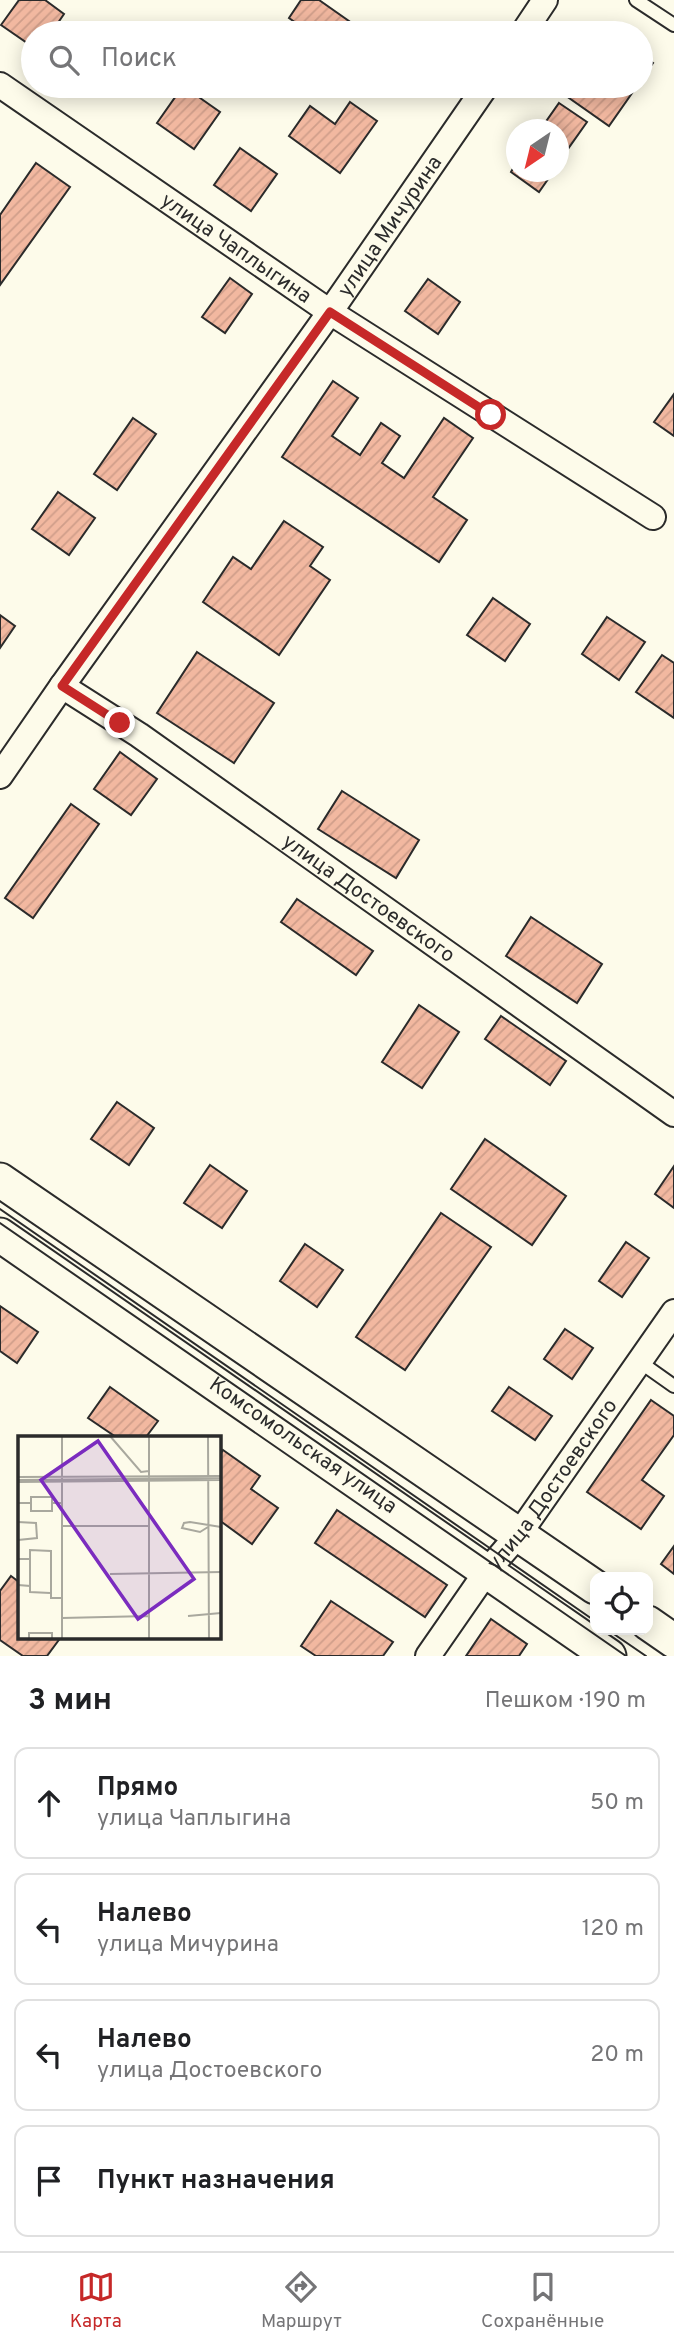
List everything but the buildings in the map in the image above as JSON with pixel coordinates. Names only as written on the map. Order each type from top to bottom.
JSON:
[{"type":"main road","points":[[0,1180],[590,1584]]},
{"type":"main road","name":"Комсомольская улица","points":[[0,1235],[608,1656]]},
{"type":"main road","points":[[653,1626],[674,1640]]},
{"type":"street","points":[[531,21],[545,0]]},
{"type":"street","name":"улица Чаплыгина","points":[[0,85],[330,312],[653,517]]},
{"type":"street","name":"улица Мичурина","points":[[0,776],[330,312],[478,98]]},
{"type":"street","name":"улица Достоевского","points":[[62,686],[139,735],[674,1114]]},
{"type":"street","name":"улица Достоевского","points":[[428,1656],[487,1572],[519,1534],[674,1312]]},
{"type":"lane","points":[[636,0],[674,25]]},
{"type":"lane","points":[[640,1362],[674,1386]]},
{"type":"tram line","points":[[0,1209],[590,1618]]},
{"type":"tram line","points":[[0,1223],[626,1656]]},
{"type":"tram line","points":[[615,1635],[646,1656]]},
{"type":"route","points":[[120,723],[62,686],[330,312],[491,415]]}]
